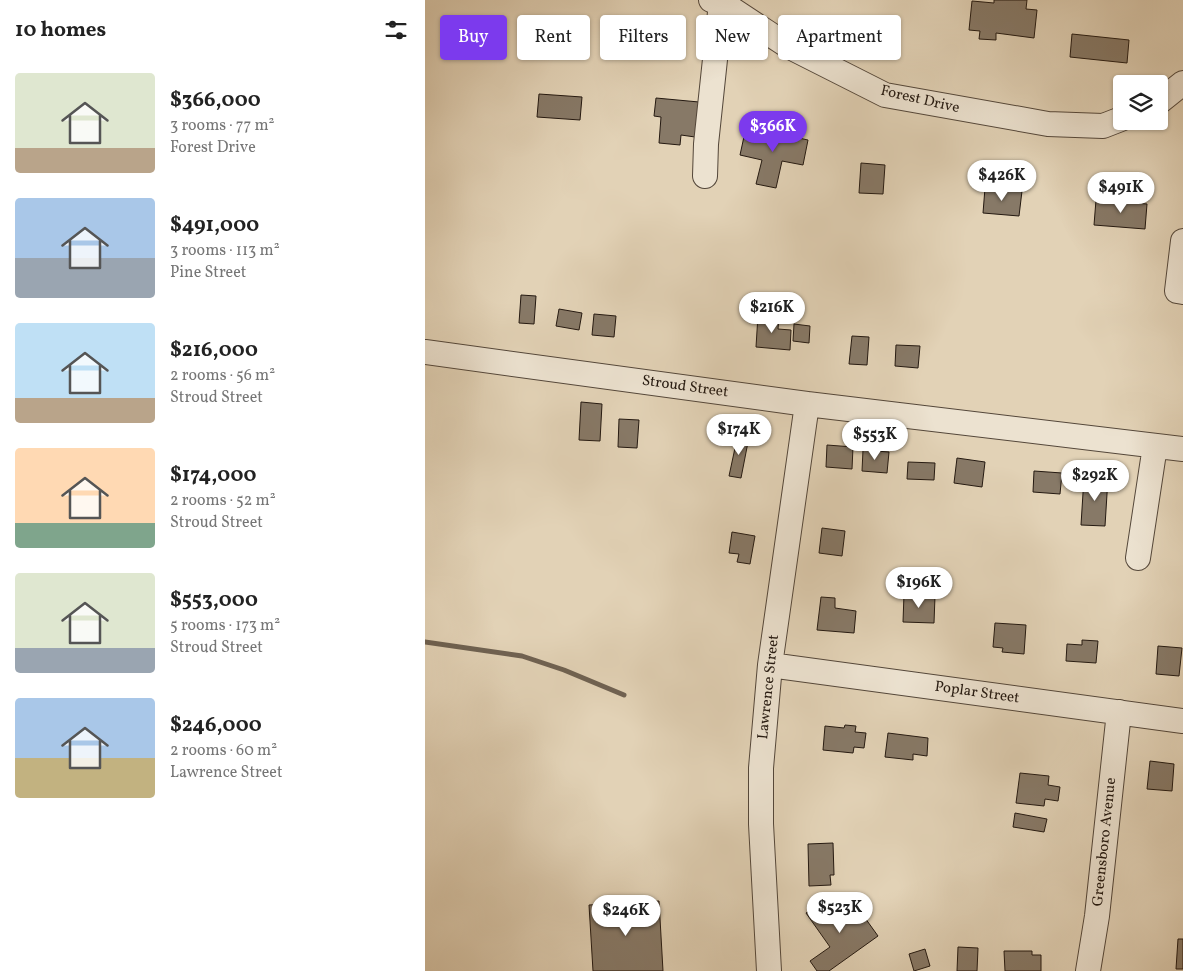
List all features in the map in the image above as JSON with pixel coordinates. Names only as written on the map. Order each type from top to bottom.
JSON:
[{"type":"street","name":"Forest Drive","points":[[716,2],[788,46],[885,95],[1048,124],[1103,126],[1113,122]]},
{"type":"street","points":[[705,176],[716,2]]},
{"type":"street","points":[[1168,95],[1183,83]]},
{"type":"street","points":[[1183,241],[1177,291],[1183,292]]},
{"type":"street","name":"Stroud Street","points":[[425,352],[807,404],[1183,449]]},
{"type":"street","name":"Lawrence Street","points":[[769,971],[761,824],[761,768],[771,665],[807,404]]},
{"type":"street","points":[[1138,558],[1155,446]]},
{"type":"street","name":"Poplar Street","points":[[771,665],[1183,721]]},
{"type":"street","name":"Greensboro Avenue","points":[[1088,971],[1097,916],[1119,712]]},
{"type":"building","points":[[994,0],[1027,0],[1026,9],[1037,10],[1034,38],[996,33],[996,40],[979,39],[980,31],[969,30],[972,1],[994,3]]},
{"type":"building","points":[[1072,34],[1129,40],[1127,63],[1070,57]]},
{"type":"building","points":[[539,94],[582,97],[580,120],[537,117]]},
{"type":"building","points":[[656,98],[699,102],[695,137],[681,135],[680,145],[659,143],[661,117],[654,116]]},
{"type":"building","points":[[757,129],[808,140],[803,165],[782,161],[776,188],[756,184],[762,160],[740,155],[745,132],[756,134]]},
{"type":"building","points":[[861,163],[885,165],[883,194],[859,193]]},
{"type":"building","points":[[985,188],[1022,191],[1019,216],[983,213]]},
{"type":"building","points":[[1096,200],[1147,204],[1145,229],[1094,225]]},
{"type":"building","points":[[521,295],[536,296],[534,324],[519,323]]},
{"type":"building","points":[[559,309],[582,313],[579,330],[556,326]]},
{"type":"building","points":[[594,314],[616,316],[614,337],[592,335]]},
{"type":"building","points":[[758,315],[779,317],[778,329],[791,330],[790,350],[756,347]]},
{"type":"building","points":[[794,324],[810,326],[809,343],[793,341]]},
{"type":"building","points":[[852,336],[869,337],[867,365],[849,364]]},
{"type":"building","points":[[896,345],[920,346],[918,368],[895,366]]},
{"type":"building","points":[[581,402],[602,404],[600,441],[579,440]]},
{"type":"building","points":[[619,419],[639,420],[637,448],[618,447]]},
{"type":"building","points":[[738,434],[749,437],[741,478],[729,476]]},
{"type":"building","points":[[827,445],[853,447],[852,469],[826,467]]},
{"type":"building","points":[[863,450],[889,452],[887,473],[862,471]]},
{"type":"building","points":[[957,458],[985,462],[982,487],[954,483]]},
{"type":"building","points":[[908,462],[935,463],[934,480],[907,479]]},
{"type":"building","points":[[1034,471],[1062,473],[1060,494],[1033,492]]},
{"type":"building","points":[[1084,477],[1108,478],[1105,526],[1081,525]]},
{"type":"building","points":[[822,528],[845,531],[842,556],[819,553]]},
{"type":"building","points":[[732,532],[755,536],[750,564],[737,562],[739,554],[729,553]]},
{"type":"building","points":[[904,594],[935,596],[934,623],[903,622]]},
{"type":"building","points":[[821,597],[835,598],[835,608],[856,611],[854,633],[817,630]]},
{"type":"building","points":[[995,623],[1026,625],[1024,654],[1002,652],[1003,648],[993,647]]},
{"type":"building","points":[[1082,640],[1098,641],[1096,663],[1066,661],[1067,644],[1082,645]]},
{"type":"building","points":[[1158,646],[1182,648],[1179,676],[1156,674]]},
{"type":"building","points":[[845,725],[856,726],[855,732],[866,733],[864,748],[854,747],[853,753],[823,750],[825,726],[844,728]]},
{"type":"building","points":[[888,733],[928,738],[927,756],[913,754],[913,760],[885,757]]},
{"type":"building","points":[[1150,761],[1174,764],[1172,791],[1147,789]]},
{"type":"building","points":[[1020,773],[1049,776],[1048,785],[1060,787],[1058,801],[1045,799],[1044,806],[1016,803]]},
{"type":"building","points":[[1015,813],[1047,819],[1044,832],[1013,827]]},
{"type":"building","points":[[833,843],[834,875],[830,875],[831,885],[809,886],[808,844]]},
{"type":"building","points":[[827,899],[838,915],[855,904],[878,936],[829,971],[817,971],[810,961],[830,947],[806,913]]},
{"type":"building","points":[[659,901],[663,971],[593,971],[589,905]]},
{"type":"building","points":[[1178,939],[1183,939],[1183,969],[1176,969]]},
{"type":"building","points":[[958,947],[978,948],[977,971],[957,971]]},
{"type":"building","points":[[925,949],[930,966],[914,971],[909,954]]},
{"type":"building","points":[[1004,951],[1032,951],[1032,955],[1041,955],[1041,971],[1005,971]]},
{"type":"waterway","points":[[425,642],[522,656],[564,670],[624,695]]}]
